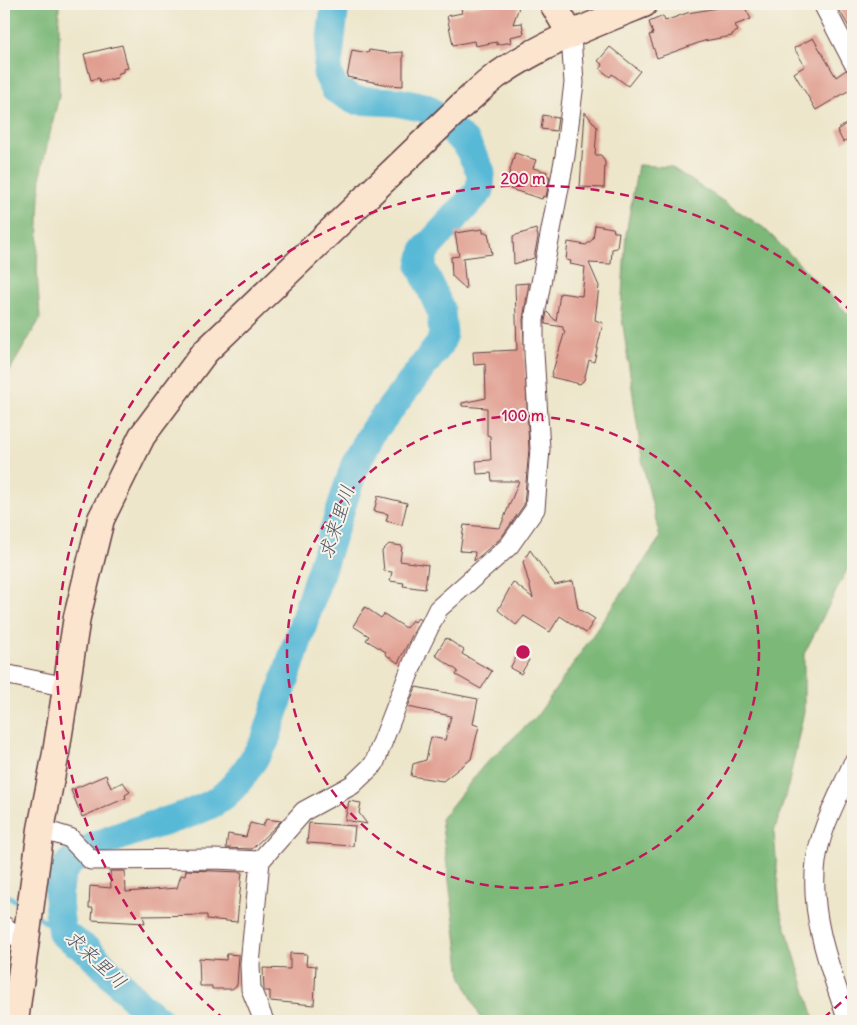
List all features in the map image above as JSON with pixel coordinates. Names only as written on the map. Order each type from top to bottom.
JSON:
[{"type":"street","points":[[264,1021],[251,989],[250,964],[260,861],[304,811],[352,785],[374,764],[418,650],[438,609],[509,546],[535,509],[540,449],[534,353],[534,320],[565,156],[574,83],[571,35],[553,4]]},
{"type":"street","points":[[16,1021],[18,933],[33,886],[41,829],[67,687],[77,616],[101,519],[142,436],[205,352],[461,106],[497,76],[571,35],[644,4]]},
{"type":"street","points":[[823,4],[853,62]]},
{"type":"street","points":[[4,674],[67,687]]},
{"type":"street","points":[[848,1021],[819,926],[815,902],[816,862],[824,830],[853,763]]},
{"type":"street","points":[[41,829],[70,838],[91,860],[214,859],[260,861]]},
{"type":"green space","points":[[4,4],[59,4],[59,96],[41,171],[37,271],[40,319],[4,380]]},
{"type":"green space","points":[[638,165],[671,167],[764,228],[853,319],[853,558],[804,654],[804,711],[787,791],[774,832],[780,909],[815,1021],[482,1021],[461,975],[441,819],[484,765],[537,716],[660,538],[643,465],[621,311],[626,234]]},
{"type":"building","points":[[488,4],[520,4],[513,24],[522,23],[524,34],[510,37],[511,42],[497,45],[497,42],[475,46],[474,41],[453,45],[447,16],[462,13],[461,8]]},
{"type":"building","points":[[743,4],[751,19],[735,25],[738,31],[732,34],[732,36],[704,41],[657,58],[649,35],[653,34],[649,22],[663,16],[665,21],[687,13]]},
{"type":"building","points":[[836,4],[853,4],[853,34],[838,8]]},
{"type":"building","points":[[813,38],[836,77],[846,70],[853,73],[853,88],[816,110],[794,73],[805,66],[794,48]]},
{"type":"building","points":[[122,45],[128,68],[123,69],[123,72],[119,73],[117,78],[100,82],[99,78],[91,80],[84,54]]},
{"type":"building","points":[[610,47],[640,71],[628,86],[612,74],[610,77],[600,69],[603,65],[598,61]]},
{"type":"building","points":[[352,50],[368,53],[369,50],[389,53],[403,52],[403,86],[347,77]]},
{"type":"building","points":[[585,112],[597,127],[595,155],[601,155],[605,162],[604,188],[580,187]]},
{"type":"building","points":[[543,115],[558,118],[556,131],[541,129]]},
{"type":"building","points":[[849,122],[853,129],[853,136],[843,142],[837,130]]},
{"type":"building","points":[[515,153],[536,160],[533,168],[547,172],[546,175],[550,177],[546,197],[543,196],[542,199],[510,189],[511,186],[508,185],[510,178],[508,177]]},
{"type":"building","points":[[595,225],[613,228],[614,232],[619,232],[617,248],[612,249],[611,264],[589,263],[599,286],[595,320],[603,323],[594,362],[589,360],[584,380],[580,384],[551,377],[565,331],[563,327],[545,324],[545,321],[547,312],[556,321],[560,293],[582,296],[585,267],[570,264],[571,261],[566,260],[568,242],[586,245],[593,239]]},
{"type":"building","points":[[483,229],[483,233],[488,233],[492,254],[463,258],[466,289],[452,276],[451,257],[459,256],[455,233]]},
{"type":"building","points":[[536,229],[538,237],[534,258],[514,264],[513,236]]},
{"type":"building","points":[[529,283],[523,320],[529,449],[524,505],[501,538],[474,561],[475,552],[460,551],[464,525],[500,528],[519,481],[492,481],[491,473],[477,474],[476,461],[491,460],[490,436],[487,435],[487,408],[462,406],[462,403],[486,398],[485,364],[474,365],[473,352],[517,350],[515,284]]},
{"type":"building","points":[[378,496],[407,503],[402,525],[386,521],[388,514],[374,511]]},
{"type":"building","points":[[389,544],[402,546],[400,561],[428,565],[425,589],[403,586],[404,583],[390,581],[392,572],[384,571],[382,551]]},
{"type":"building","points":[[530,550],[555,585],[573,581],[578,608],[595,619],[586,633],[560,616],[550,632],[524,616],[516,625],[498,610],[513,582],[533,598],[523,562]]},
{"type":"building","points":[[365,607],[381,618],[384,614],[406,628],[412,620],[415,622],[418,618],[420,620],[398,663],[385,654],[386,652],[366,640],[369,636],[353,626]]},
{"type":"building","points":[[446,638],[464,650],[462,654],[492,671],[481,689],[456,675],[458,671],[435,655]]},
{"type":"building","points":[[518,654],[529,660],[521,674],[510,668]]},
{"type":"building","points":[[416,687],[478,699],[473,724],[479,726],[471,759],[443,781],[411,776],[413,764],[426,760],[431,737],[445,740],[451,716],[408,707]]},
{"type":"building","points":[[106,775],[111,788],[123,782],[130,792],[125,795],[126,798],[82,817],[71,790]]},
{"type":"building","points":[[349,801],[361,803],[359,813],[367,824],[345,820]]},
{"type":"building","points":[[266,819],[281,821],[252,849],[226,848],[228,834],[246,837],[250,823],[263,826]]},
{"type":"building","points":[[309,823],[355,826],[353,846],[307,843]]},
{"type":"building","points":[[186,870],[242,872],[237,922],[207,919],[207,915],[143,916],[145,923],[92,920],[93,908],[89,908],[90,886],[111,888],[110,871],[125,871],[126,892],[177,888],[181,875],[185,876]]},
{"type":"building","points":[[290,953],[307,954],[306,965],[316,966],[314,1005],[270,1001],[270,991],[264,991],[263,968],[290,969]]},
{"type":"building","points":[[227,954],[239,955],[237,985],[232,989],[212,989],[212,986],[200,986],[199,958],[226,960]]},
{"type":"waterway","name":"求来里川","points":[[160,1021],[143,1008],[90,952],[62,933],[58,898],[61,877],[69,863],[85,851],[130,832],[202,809],[218,800],[238,781],[265,741],[355,465],[374,430],[440,344],[443,334],[441,311],[421,266],[425,250],[480,190],[481,172],[466,143],[426,108],[396,102],[354,100],[335,89],[327,73],[335,4]]},
{"type":"waterway","points":[[4,897],[10,897],[23,906]]},
{"type":"waterway","points":[[38,917],[62,933]]}]
